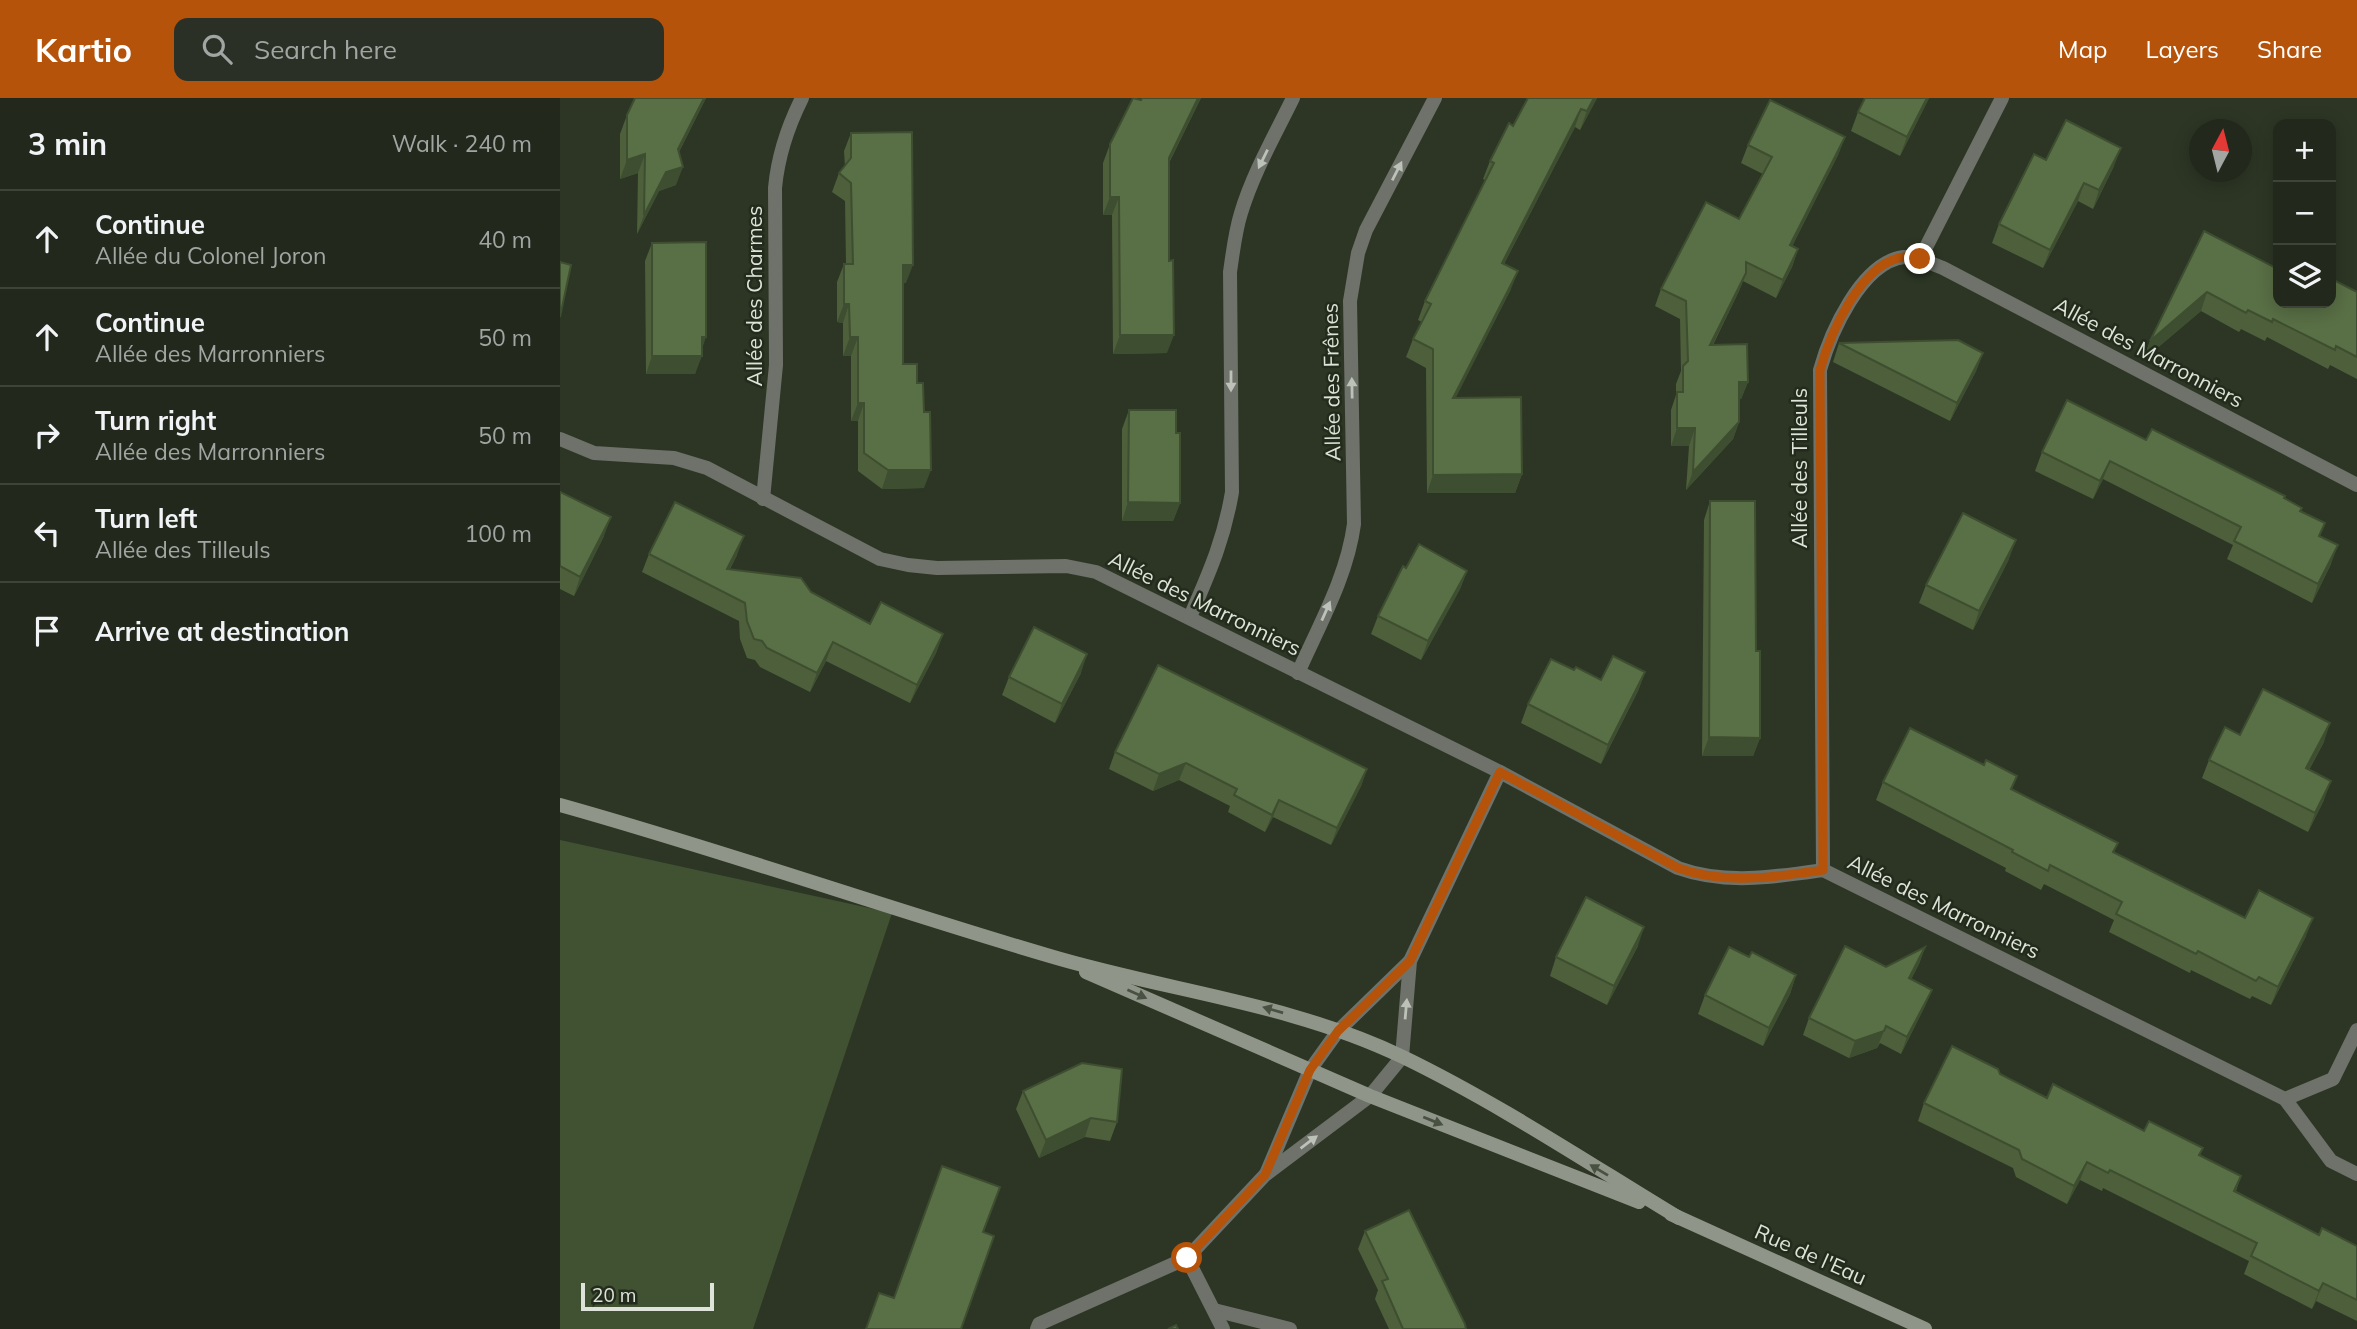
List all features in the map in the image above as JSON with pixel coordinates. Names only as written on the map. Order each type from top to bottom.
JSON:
[{"type":"street","name":"Allée des Charmes","points":[[764,499],[776,365],[775,188],[782,144],[802,98]]},
{"type":"street","points":[[1190,617],[1226,528],[1232,492],[1230,272],[1235,240],[1241,212],[1258,169],[1293,98]]},
{"type":"street","name":"Allée des Frênes","points":[[1298,673],[1344,570],[1351,548],[1354,524],[1350,301],[1358,253],[1366,230],[1435,98]]},
{"type":"street","points":[[1920,259],[2001,98]]},
{"type":"street","name":"Allée des Tilleuls","points":[[1823,870],[1820,370],[1828,341],[1866,278],[1885,263],[1904,257],[1920,259]]},
{"type":"street","name":"Allée des Marronniers","points":[[1920,259],[1944,268],[2357,485]]},
{"type":"street","name":"Allée des Marronniers","points":[[560,439],[594,453],[674,458],[707,468],[880,559],[937,568],[1066,566],[1096,572],[1500,772],[1678,868],[1699,876],[1725,879],[1823,870],[2285,1099],[2331,1161],[2357,1174]]},
{"type":"street","points":[[1265,1175],[1310,1070],[1338,1031],[1410,961],[1500,772]]},
{"type":"street","points":[[560,805],[671,836],[1052,957],[1274,1010],[1338,1031],[1402,1057],[1489,1104],[1679,1218]]},
{"type":"street","points":[[1052,957],[1370,1096],[1679,1218]]},
{"type":"street","points":[[1037,1329],[1039,1324],[1187,1258],[1265,1175],[1370,1096],[1402,1057],[1410,961]]},
{"type":"street","points":[[2285,1099],[2333,1079],[2357,1030]]},
{"type":"street","name":"Rue de l'Eau","points":[[1679,1218],[1924,1329]]},
{"type":"street","points":[[1187,1258],[1223,1329]]},
{"type":"street","points":[[1213,1310],[1290,1329]]},
{"type":"green space","points":[[560,840],[892,913],[753,1329],[560,1329]]},
{"type":"building","points":[[635,98],[704,98],[678,149],[683,167],[666,172],[644,215],[645,154],[627,160],[627,115]]},
{"type":"building","points":[[1133,98],[1198,98],[1169,158],[1169,261],[1173,260],[1174,335],[1120,335],[1119,197],[1110,197],[1110,144]]},
{"type":"building","points":[[1528,98],[1594,98],[1587,111],[1581,109],[1502,263],[1518,271],[1453,398],[1521,397],[1522,474],[1433,475],[1433,349],[1413,339],[1431,304],[1425,301],[1494,163],[1490,161],[1509,123],[1513,126]]},
{"type":"building","points":[[1865,98],[1927,98],[1907,137],[1858,112]]},
{"type":"building","points":[[1770,100],[1845,137],[1790,245],[1798,249],[1783,280],[1746,262],[1746,273],[1710,345],[1747,344],[1748,382],[1739,382],[1739,422],[1693,472],[1695,428],[1677,428],[1677,392],[1683,392],[1683,366],[1688,361],[1686,301],[1661,289],[1706,202],[1739,219],[1772,157],[1748,145]]},
{"type":"building","points":[[2066,120],[2121,148],[2099,190],[2084,183],[2050,250],[1999,224],[2034,154],[2046,160]]},
{"type":"building","points":[[912,132],[913,265],[903,265],[903,364],[917,364],[917,383],[923,383],[924,412],[930,412],[931,470],[888,470],[864,453],[864,403],[858,403],[858,337],[850,337],[849,304],[844,304],[844,264],[853,264],[851,183],[839,173],[851,158],[851,133]]},
{"type":"building","points":[[2204,231],[2273,266],[2273,308],[2336,308],[2336,281],[2357,292],[2357,357],[2336,346],[2335,350],[2273,319],[2272,322],[2248,310],[2246,313],[2207,292],[2150,341]]},
{"type":"building","points":[[706,242],[706,337],[702,337],[702,356],[652,356],[652,243]]},
{"type":"building","points":[[560,262],[571,265],[560,317]]},
{"type":"building","points":[[1958,340],[1983,353],[1957,403],[1839,343]]},
{"type":"building","points":[[2067,400],[2146,440],[2152,429],[2285,496],[2284,498],[2302,508],[2300,511],[2325,523],[2319,536],[2338,545],[2318,584],[2234,541],[2241,527],[2110,461],[2100,481],[2042,452]]},
{"type":"building","points":[[1129,410],[1176,410],[1176,433],[1180,433],[1180,503],[1128,502]]},
{"type":"building","points":[[560,492],[611,517],[580,577],[560,566]]},
{"type":"building","points":[[1710,501],[1755,501],[1756,651],[1760,651],[1760,738],[1709,737]]},
{"type":"building","points":[[675,502],[744,536],[727,569],[801,578],[811,592],[870,624],[881,602],[943,634],[917,685],[833,642],[817,673],[754,639],[747,621],[745,603],[649,554]]},
{"type":"building","points":[[1963,513],[2016,540],[1979,611],[1926,585]]},
{"type":"building","points":[[1419,544],[1467,571],[1428,641],[1378,616],[1403,566],[1406,568]]},
{"type":"building","points":[[1034,627],[1087,654],[1062,704],[1009,677]]},
{"type":"building","points":[[1613,656],[1645,672],[1608,745],[1528,704],[1551,659],[1574,670],[1576,667],[1601,680]]},
{"type":"building","points":[[1158,665],[1367,769],[1337,828],[1279,800],[1272,815],[1234,795],[1237,789],[1186,763],[1159,774],[1115,752]]},
{"type":"building","points":[[2263,689],[2330,723],[2306,768],[2331,781],[2315,813],[2209,760],[2225,727],[2240,735]]},
{"type":"building","points":[[1910,728],[1984,765],[1986,760],[2017,776],[2011,789],[2118,843],[2113,852],[2245,918],[2259,890],[2313,918],[2278,987],[2259,977],[2256,981],[2198,951],[2196,954],[2116,914],[2122,902],[2050,865],[2048,871],[1883,782]]},
{"type":"building","points":[[1586,897],[1644,927],[1614,986],[1556,957]]},
{"type":"building","points":[[1845,946],[1886,967],[1925,947],[1909,978],[1932,990],[1907,1037],[1886,1026],[1884,1031],[1855,1041],[1809,1018]]},
{"type":"building","points":[[1729,947],[1749,957],[1752,952],[1796,975],[1769,1028],[1705,995]]},
{"type":"building","points":[[1952,1046],[2047,1098],[2053,1084],[2144,1131],[2149,1121],[2203,1148],[2199,1155],[2241,1176],[2234,1191],[2319,1235],[2322,1228],[2357,1246],[2357,1300],[2323,1283],[2319,1291],[2251,1256],[2257,1243],[2110,1170],[2108,1173],[2087,1162],[2074,1186],[2022,1159],[2019,1150],[1924,1103]]},
{"type":"building","points":[[1082,1063],[1122,1069],[1117,1122],[1091,1118],[1046,1140],[1023,1091]]},
{"type":"building","points":[[942,1166],[1000,1187],[983,1232],[994,1236],[961,1329],[866,1329],[879,1293],[894,1298]]},
{"type":"building","points":[[1409,1210],[1466,1329],[1403,1329],[1382,1281],[1388,1279],[1365,1231]]},
{"type":"route","points":[[1187,1258],[1265,1175],[1310,1070],[1338,1031],[1410,961],[1500,772],[1678,868],[1699,876],[1725,879],[1823,870],[1820,370],[1828,341],[1866,278],[1885,263],[1904,257],[1920,259]]}]
